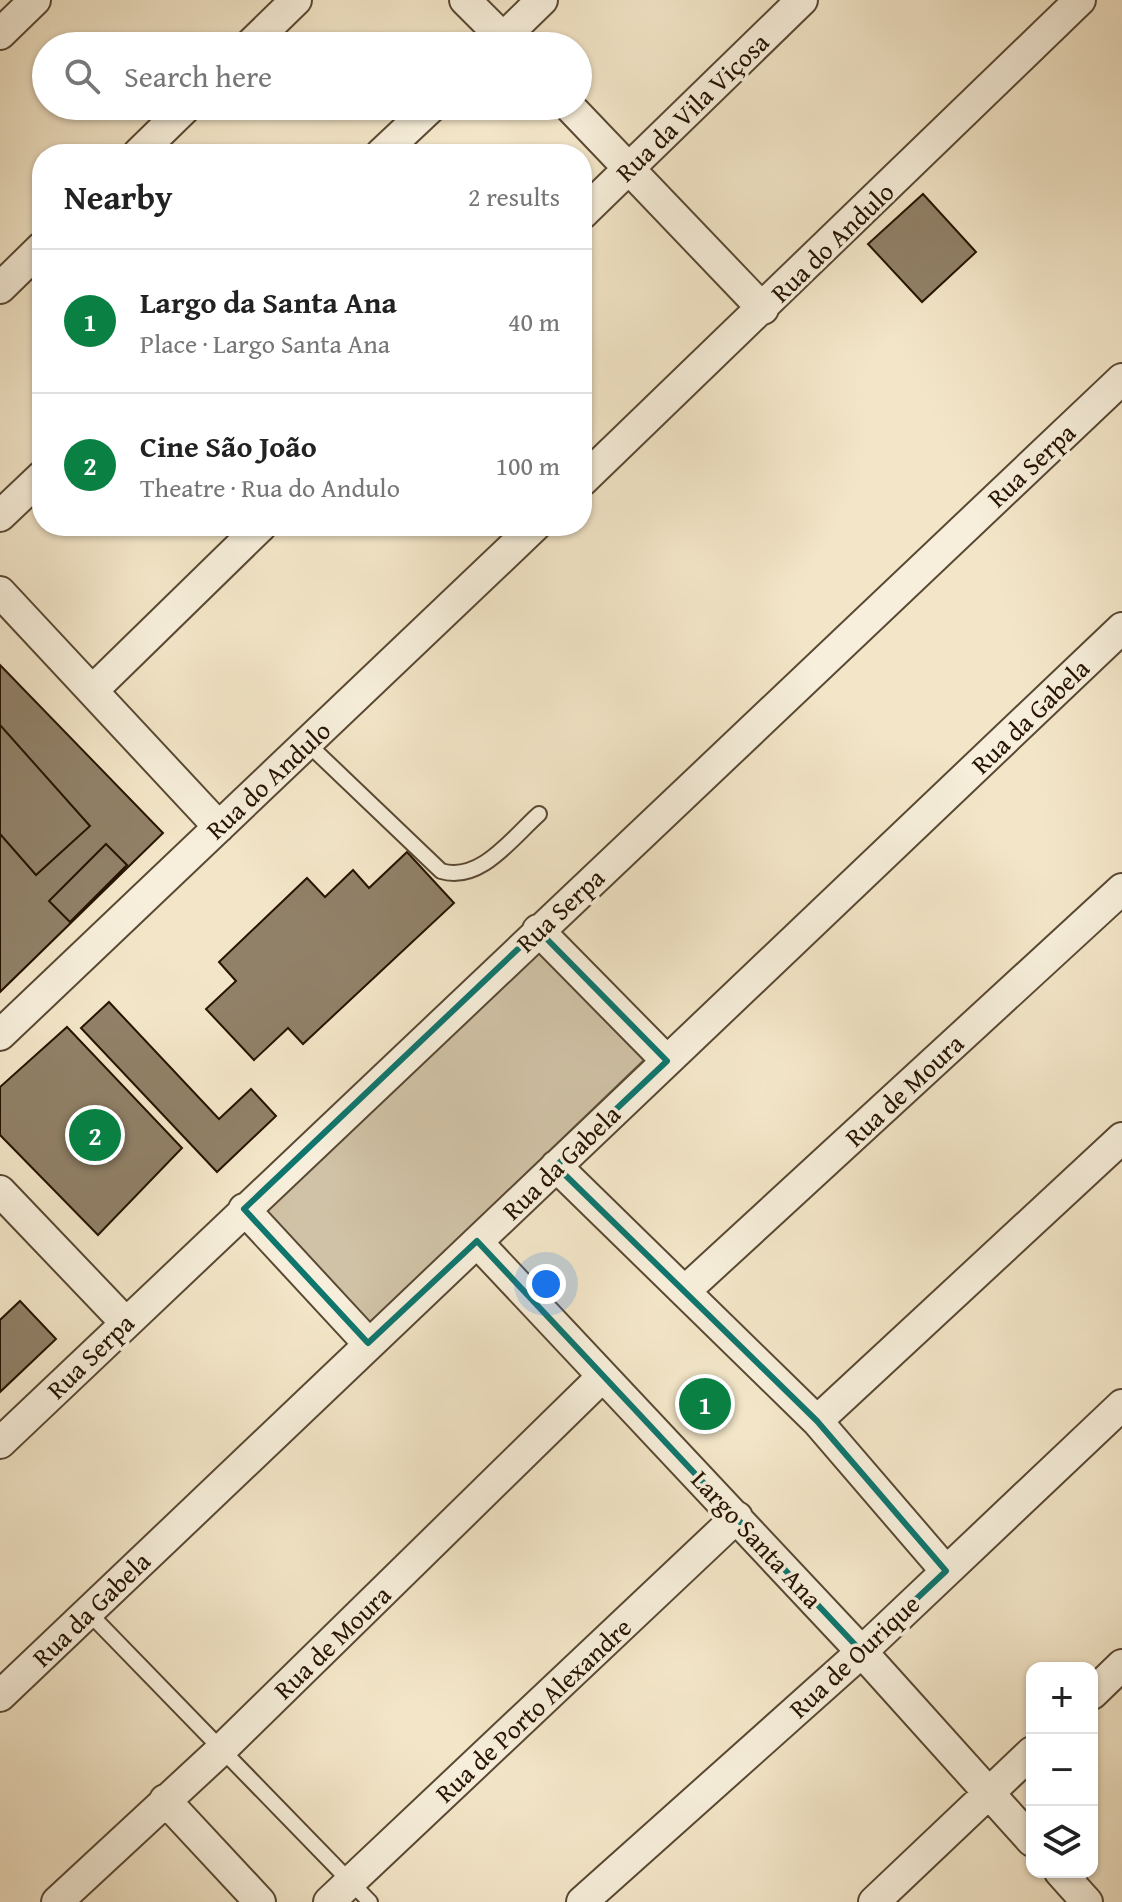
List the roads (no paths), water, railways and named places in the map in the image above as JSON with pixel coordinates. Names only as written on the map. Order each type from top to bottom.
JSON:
[{"type":"street","points":[[0,34],[35,0]]},
{"type":"street","points":[[263,32],[296,0]]},
{"type":"street","points":[[465,0],[493,32]]},
{"type":"street","points":[[513,32],[542,0]]},
{"type":"street","name":"Rua da Vila Viçosa","points":[[592,204],[802,0]]},
{"type":"street","name":"Rua do Andulo","points":[[592,471],[1080,0]]},
{"type":"street","points":[[148,144],[173,120]]},
{"type":"street","points":[[392,144],[417,120]]},
{"type":"street","points":[[583,120],[763,309]]},
{"type":"street","points":[[0,288],[32,257]]},
{"type":"street","name":"Rua Serpa","points":[[0,1443],[1122,379]]},
{"type":"street","points":[[0,516],[32,486]]},
{"type":"street","points":[[93,690],[251,536]]},
{"type":"street","name":"Rua do Andulo","points":[[2,1029],[524,536]]},
{"type":"street","points":[[0,592],[219,827]]},
{"type":"street","name":"Rua da Gabela","points":[[0,1696],[1122,628]]},
{"type":"street","name":"Rua de Moura","points":[[685,1291],[1122,889]]},
{"type":"street","points":[[538,930],[667,1061]]},
{"type":"street","points":[[817,1421],[1122,1138]]},
{"type":"street","points":[[556,1166],[817,1421],[946,1571]]},
{"type":"street","points":[[0,1191],[125,1322]]},
{"type":"street","points":[[244,1209],[368,1343]]},
{"type":"street","name":"Largo Santa Ana","points":[[477,1242],[737,1517],[1026,1834]]},
{"type":"street","name":"Rua de Moura","points":[[57,1902],[221,1750],[602,1377]]},
{"type":"street","name":"Rua de Ourique","points":[[582,1902],[861,1651],[1122,1405]]},
{"type":"street","name":"Rua de Porto Alexandre","points":[[350,1895],[737,1517]]},
{"type":"street","points":[[1098,1688],[1122,1665]]},
{"type":"street","points":[[874,1902],[1026,1758]]},
{"type":"street","points":[[165,1800],[260,1902]]},
{"type":"street","points":[[1065,1878],[1087,1902]]},
{"type":"lane","points":[[307,743],[441,871],[453,875],[477,870],[539,814]]},
{"type":"lane","points":[[88,1612],[221,1750],[350,1895]]},
{"type":"place","name":"Cine São João","points":[[95,1135]]},
{"type":"place","name":"Largo da Santa Ana","points":[[705,1404]]}]
